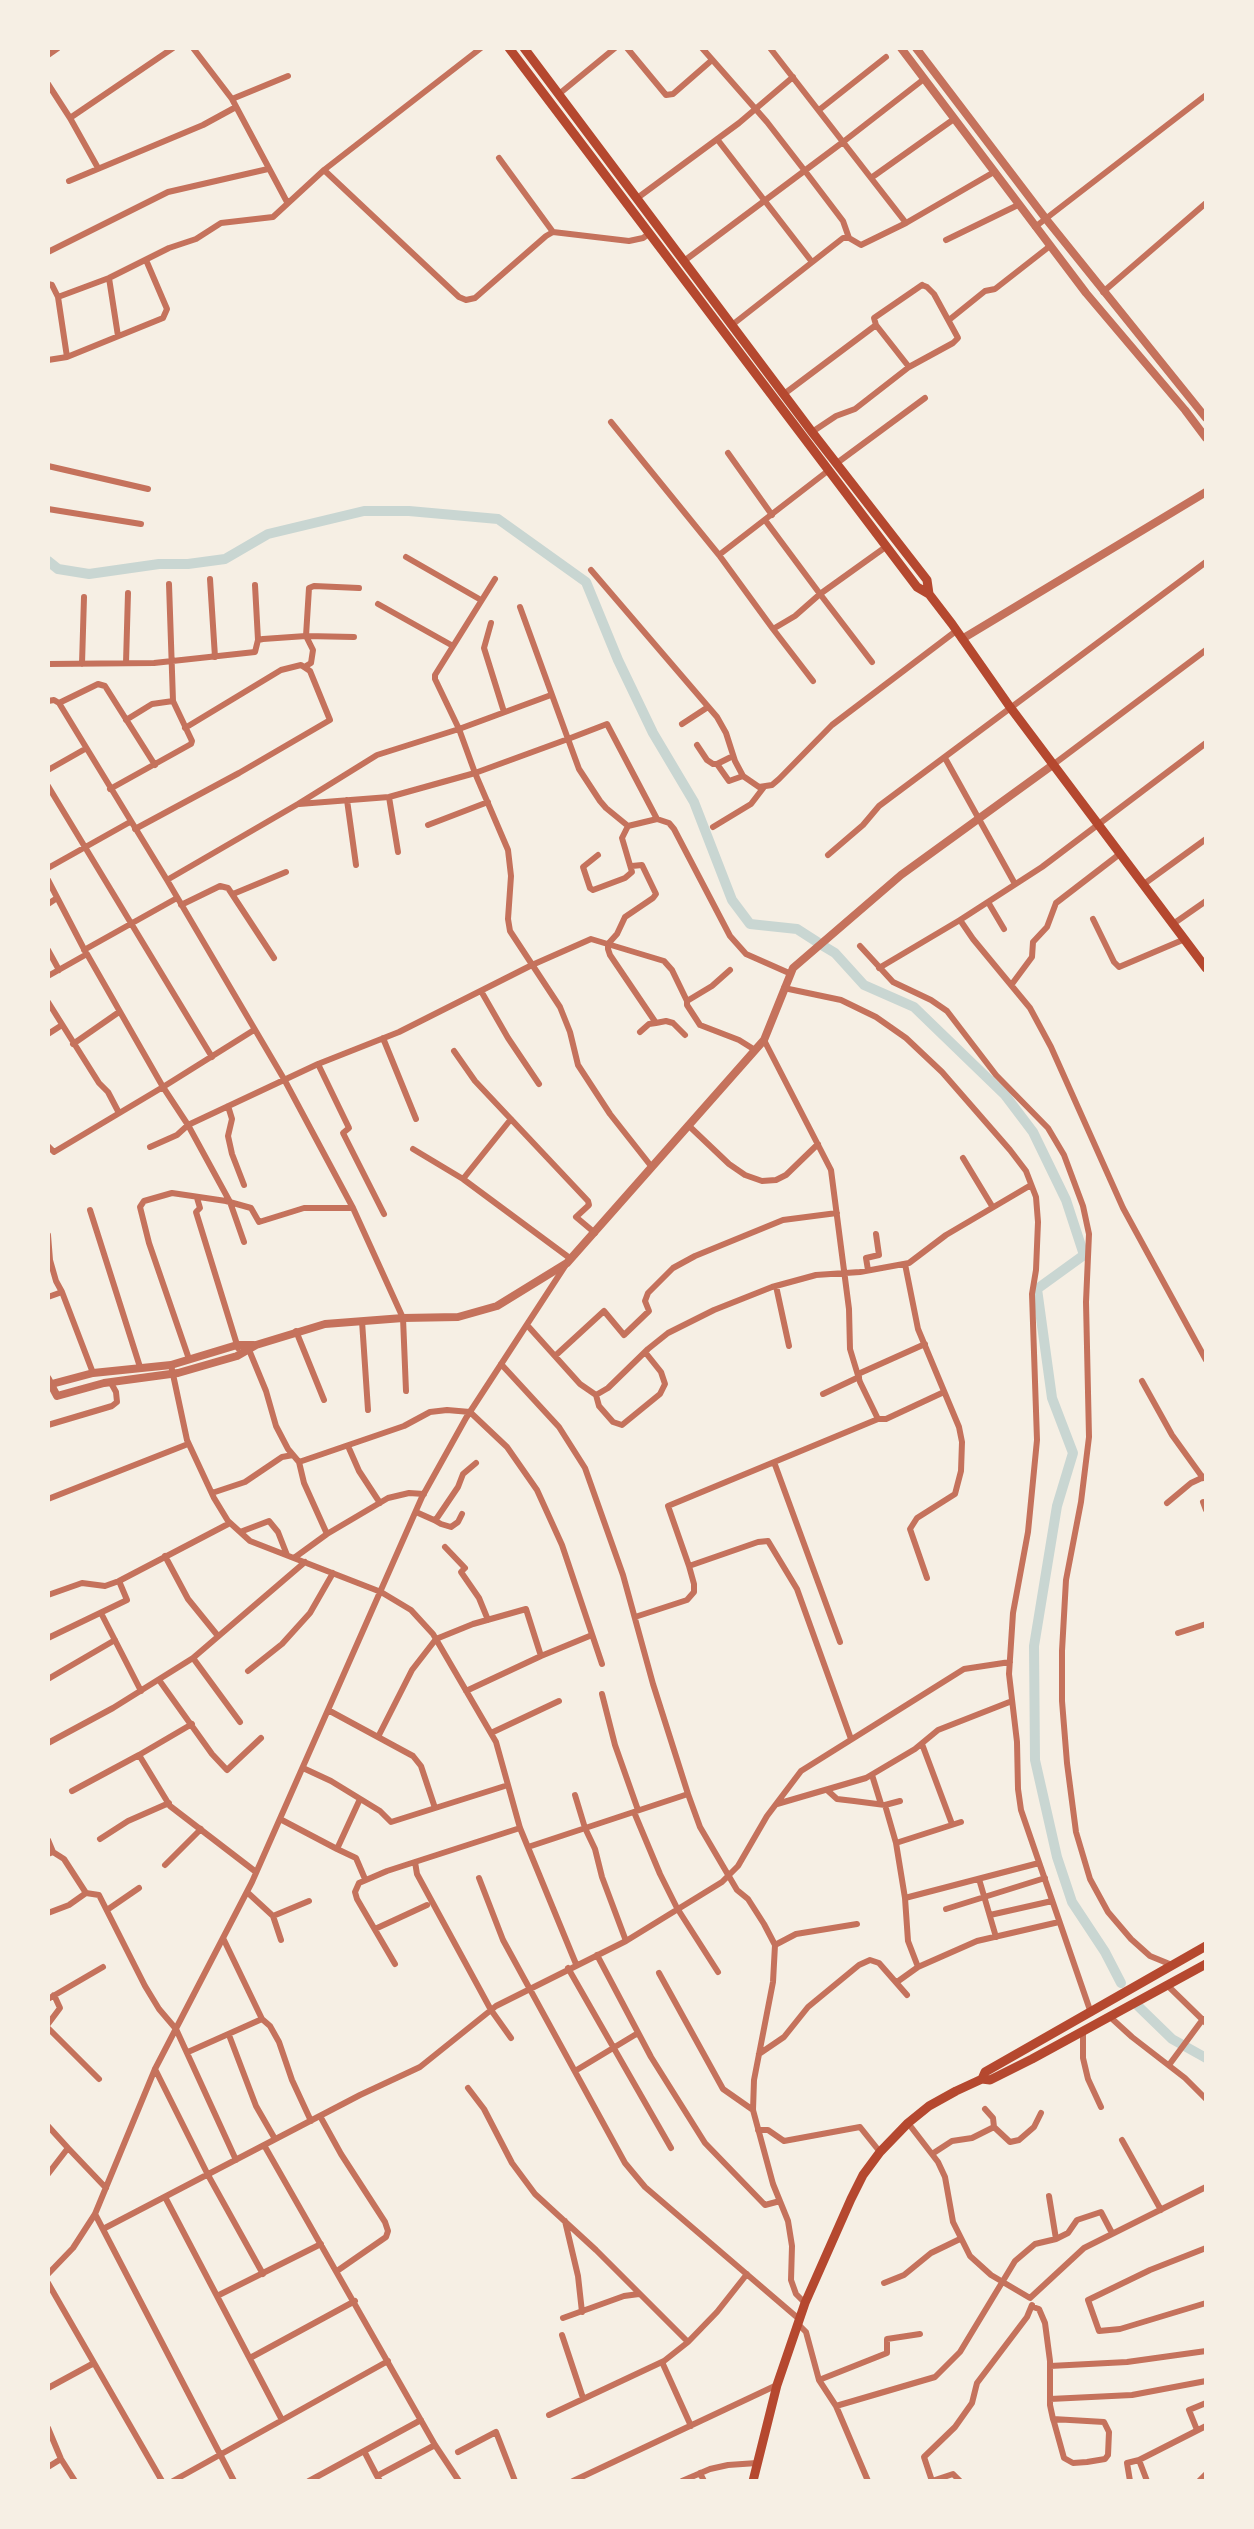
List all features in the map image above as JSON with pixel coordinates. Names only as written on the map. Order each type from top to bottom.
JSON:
[{"type":"main road","points":[[509,48],[917,587],[929,594],[1010,707],[1206,968]]},
{"type":"main road","points":[[524,48],[812,432],[927,580],[929,594]]},
{"type":"main road","points":[[688,285],[697,278]]},
{"type":"main road","points":[[982,2079],[985,2072],[1206,1946]]},
{"type":"main road","points":[[753,2481],[777,2385],[798,2322],[850,2199],[863,2175],[880,2152],[908,2123],[929,2106],[982,2079],[990,2080],[1000,2075],[1206,1964]]},
{"type":"street","points":[[48,55],[58,48]]},
{"type":"street","points":[[70,118],[173,48]]},
{"type":"street","points":[[193,48],[232,99],[287,202]]},
{"type":"street","points":[[58,297],[109,278],[169,248],[196,239],[221,223],[273,217],[324,170],[481,48]]},
{"type":"street","points":[[559,94],[615,48]]},
{"type":"street","points":[[627,48],[666,95],[673,94],[712,60]]},
{"type":"street","points":[[702,48],[756,109],[805,171],[843,221],[849,238]]},
{"type":"street","points":[[770,48],[906,223]]},
{"type":"street","points":[[901,48],[1104,316],[1185,410],[1206,438]]},
{"type":"street","points":[[916,48],[1103,292],[1206,418]]},
{"type":"street","points":[[819,110],[886,57]]},
{"type":"street","points":[[232,99],[288,76]]},
{"type":"street","points":[[636,199],[756,109],[793,77]]},
{"type":"street","points":[[684,261],[924,79]]},
{"type":"street","points":[[48,84],[98,168]]},
{"type":"street","points":[[1035,227],[1206,95]]},
{"type":"street","points":[[69,181],[203,125],[236,107]]},
{"type":"street","points":[[871,178],[954,119]]},
{"type":"street","points":[[717,139],[812,262]]},
{"type":"street","points":[[499,158],[553,232]]},
{"type":"street","points":[[48,251],[168,192],[268,169]]},
{"type":"street","points":[[324,170],[459,297],[466,300],[475,298],[553,232],[629,241],[650,234]]},
{"type":"street","points":[[732,325],[843,238],[849,238],[861,245],[906,223],[994,172]]},
{"type":"street","points":[[1103,292],[1206,203]]},
{"type":"street","points":[[946,240],[1018,205]]},
{"type":"street","points":[[949,320],[985,291],[995,289],[1050,246]]},
{"type":"street","points":[[48,360],[67,357],[153,322],[166,314],[167,309],[146,260]]},
{"type":"street","points":[[109,278],[118,336]]},
{"type":"street","points":[[48,284],[52,285],[58,297],[67,357]]},
{"type":"street","points":[[812,432],[836,416],[855,409],[909,367],[956,340],[957,334],[934,294],[922,285],[875,316],[874,320],[909,367]]},
{"type":"street","points":[[784,394],[876,325]]},
{"type":"street","points":[[837,463],[925,398]]},
{"type":"street","points":[[610,422],[719,555],[813,681]]},
{"type":"street","points":[[728,453],[772,514]]},
{"type":"street","points":[[48,466],[148,489]]},
{"type":"street","points":[[719,555],[829,470]]},
{"type":"street","points":[[962,639],[1206,492]]},
{"type":"street","points":[[48,509],[141,524]]},
{"type":"street","points":[[765,520],[872,662]]},
{"type":"street","points":[[773,628],[795,616],[820,594],[887,546]]},
{"type":"street","points":[[406,557],[481,600]]},
{"type":"street","points":[[828,855],[863,825],[879,806],[1206,562]]},
{"type":"street","points":[[591,570],[708,707],[726,733],[733,756],[743,776],[759,787],[764,787]]},
{"type":"street","points":[[210,579],[215,657]]},
{"type":"street","points":[[495,579],[435,675],[435,679],[459,729],[508,850],[512,876],[508,919],[510,931],[560,1007],[570,1032],[578,1065],[610,1114],[651,1166]]},
{"type":"street","points":[[110,789],[191,744],[173,701],[169,584]]},
{"type":"street","points":[[48,664],[171,661],[255,652],[258,640],[255,585]]},
{"type":"street","points":[[185,728],[214,713],[281,670],[311,663],[313,650],[306,636],[309,588],[314,586],[359,588]]},
{"type":"street","points":[[126,663],[128,593]]},
{"type":"street","points":[[82,664],[84,597]]},
{"type":"street","points":[[378,604],[453,646]]},
{"type":"street","points":[[520,607],[579,769],[600,801],[628,826]]},
{"type":"street","points":[[491,623],[485,640],[485,655],[504,712]]},
{"type":"street","points":[[713,827],[751,804],[764,787],[779,779],[832,725],[956,631]]},
{"type":"street","points":[[258,640],[306,636],[354,637]]},
{"type":"street","points":[[48,2274],[73,2248],[95,2214],[155,2069],[247,1892],[424,1494],[470,1412],[569,1261],[764,1040],[774,1020],[791,970],[901,875],[1206,650]]},
{"type":"street","points":[[135,829],[328,723],[329,717],[306,666]]},
{"type":"street","points":[[59,703],[101,684],[105,686],[155,765]]},
{"type":"street","points":[[167,879],[298,804],[377,754],[459,729],[551,695]]},
{"type":"street","points":[[48,701],[54,700],[59,703],[167,879],[284,1079],[352,1208],[403,1318],[406,1391]]},
{"type":"street","points":[[126,720],[152,704],[173,701]]},
{"type":"street","points":[[682,724],[708,707]]},
{"type":"street","points":[[298,804],[389,797],[475,773],[607,724],[657,819]]},
{"type":"street","points":[[879,968],[1015,884],[1100,825],[1206,743]]},
{"type":"street","points":[[697,745],[707,760],[717,764],[729,782],[743,776]]},
{"type":"street","points":[[48,770],[85,748]]},
{"type":"street","points":[[717,764],[733,756]]},
{"type":"street","points":[[945,758],[1015,884]]},
{"type":"street","points":[[48,786],[212,1057]]},
{"type":"street","points":[[389,797],[398,852]]},
{"type":"street","points":[[347,800],[356,865]]},
{"type":"street","points":[[428,825],[488,802]]},
{"type":"street","points":[[598,855],[583,867],[590,888],[593,890],[625,878],[632,872],[622,838],[628,826],[657,819],[669,823],[730,936],[746,954],[791,970]]},
{"type":"street","points":[[48,868],[130,822]]},
{"type":"street","points":[[1144,884],[1206,838]]},
{"type":"street","points":[[1012,984],[1032,957],[1032,942],[1047,927],[1056,903],[1121,853]]},
{"type":"street","points":[[608,944],[617,934],[629,912],[656,894],[642,865],[632,866]]},
{"type":"street","points":[[233,894],[286,872]]},
{"type":"street","points":[[48,880],[85,952],[163,1087],[188,1125],[230,1202],[244,1242]]},
{"type":"street","points":[[181,905],[220,886],[228,888],[274,958]]},
{"type":"street","points":[[48,904],[57,898]]},
{"type":"street","points":[[48,976],[177,898]]},
{"type":"street","points":[[1173,924],[1206,901]]},
{"type":"street","points":[[988,902],[1004,929]]},
{"type":"street","points":[[960,920],[1030,1008],[1051,1047],[1122,1208],[1206,1360]]},
{"type":"street","points":[[1093,920],[1114,962],[1119,967],[1185,939]]},
{"type":"street","points":[[150,1147],[177,1134],[188,1125],[284,1079],[383,1038],[532,965],[591,939],[668,964],[687,1005],[700,1025],[739,1040],[755,1050]]},
{"type":"street","points":[[608,944],[610,955],[656,1023]]},
{"type":"street","points":[[860,946],[893,982],[931,1000],[947,1011],[996,1075],[1048,1128],[1064,1155],[1083,1206],[1089,1234],[1086,1302],[1089,1437],[1081,1502],[1066,1580],[1062,1701],[1067,1763],[1076,1832],[1094,1887],[1108,1912],[1131,1939],[1150,1956],[1173,1966]]},
{"type":"street","points":[[48,950],[59,970]]},
{"type":"street","points":[[687,1001],[712,986],[730,970]]},
{"type":"street","points":[[784,988],[841,999],[876,1017],[906,1038],[942,1072],[1010,1150],[1026,1171],[1036,1197],[1038,1222],[1036,1270],[1032,1294],[1037,1440],[1028,1532],[1013,1613],[1010,1662],[1012,1701],[1017,1742],[1018,1789],[1022,1810],[1091,2013]]},
{"type":"street","points":[[481,991],[508,1038],[539,1084]]},
{"type":"street","points":[[48,1002],[73,1044],[99,1083],[108,1092],[119,1113]]},
{"type":"street","points":[[73,1044],[119,1012]]},
{"type":"street","points":[[640,1032],[649,1024],[666,1021],[673,1023],[685,1035]]},
{"type":"street","points":[[48,1034],[62,1025]]},
{"type":"street","points":[[48,1146],[51,1155],[254,1030]]},
{"type":"street","points":[[383,1038],[416,1119]]},
{"type":"street","points":[[764,1040],[831,1170],[849,1309],[850,1349],[858,1376],[878,1419]]},
{"type":"street","points":[[454,1051],[475,1081],[588,1201],[589,1205],[576,1217],[595,1233]]},
{"type":"street","points":[[318,1064],[349,1128],[343,1133],[384,1214]]},
{"type":"street","points":[[228,1106],[232,1119],[228,1136],[244,1185]]},
{"type":"street","points":[[463,1179],[511,1119]]},
{"type":"street","points":[[688,1125],[729,1164],[745,1175],[762,1181],[776,1180],[786,1175],[818,1144]]},
{"type":"street","points":[[413,1149],[463,1179],[569,1261]]},
{"type":"street","points":[[963,1158],[992,1206]]},
{"type":"street","points":[[596,1395],[608,1388],[668,1333],[714,1310],[777,1286],[816,1275],[845,1274],[905,1264],[992,1206],[1031,1185]]},
{"type":"street","points":[[189,1359],[149,1244],[140,1207],[148,1199],[171,1193],[230,1202],[251,1208],[258,1222],[304,1208],[352,1208]]},
{"type":"street","points":[[197,1198],[200,1208],[196,1212],[238,1350]]},
{"type":"street","points":[[90,1210],[140,1366]]},
{"type":"street","points":[[555,1356],[604,1311],[624,1335],[649,1311],[645,1301],[648,1293],[673,1268],[695,1256],[783,1220],[837,1213]]},
{"type":"street","points":[[868,1270],[866,1258],[879,1255],[876,1234]]},
{"type":"street","points":[[48,1235],[50,1260],[93,1373]]},
{"type":"street","points":[[238,1350],[189,1359],[171,1365],[140,1366],[49,1383],[57,1396],[111,1383],[172,1374],[250,1346],[325,1324],[403,1318],[458,1317],[496,1306],[569,1261]]},
{"type":"street","points":[[905,1264],[915,1318],[959,1427],[962,1442],[961,1471],[955,1494],[917,1518],[910,1528],[927,1578]]},
{"type":"street","points":[[777,1286],[789,1346]]},
{"type":"street","points":[[48,1297],[62,1292]]},
{"type":"street","points":[[362,1321],[368,1410]]},
{"type":"street","points":[[527,1325],[580,1384],[596,1395],[598,1406],[613,1422],[622,1425],[660,1394],[665,1384],[661,1372],[645,1352]]},
{"type":"street","points":[[296,1331],[324,1400]]},
{"type":"street","points":[[823,1394],[925,1344]]},
{"type":"street","points":[[250,1346],[276,1426],[292,1455],[299,1462],[304,1483],[327,1534]]},
{"type":"street","points":[[501,1364],[559,1427],[585,1468],[623,1575],[688,1794],[700,1827],[737,1890],[748,1899],[775,1945],[773,1982],[752,2097],[753,2110],[788,2221],[792,2246],[791,2280],[796,2294],[806,2303]]},
{"type":"street","points":[[171,1365],[189,1444],[230,1523],[250,1541],[381,1592],[411,1610],[436,1639],[496,1742],[520,1828],[576,1964]]},
{"type":"street","points":[[1142,1381],[1172,1435],[1204,1477],[1191,1483],[1167,1503]]},
{"type":"street","points":[[48,1425],[112,1406],[117,1402],[116,1392],[111,1383]]},
{"type":"street","points":[[635,1617],[687,1600],[694,1592],[689,1566],[668,1506],[878,1419],[886,1419],[944,1392]]},
{"type":"street","points":[[299,1462],[404,1425],[430,1412],[447,1410],[470,1412],[507,1447],[537,1490],[562,1545],[602,1664]]},
{"type":"street","points":[[48,1499],[135,1463],[189,1444]]},
{"type":"street","points":[[348,1446],[359,1471],[380,1503]]},
{"type":"street","points":[[212,1492],[245,1482],[282,1458],[292,1455]]},
{"type":"street","points":[[774,1462],[840,1642]]},
{"type":"street","points":[[434,1520],[458,1487],[464,1474],[476,1463]]},
{"type":"street","points":[[290,1557],[380,1503],[409,1493],[424,1494]]},
{"type":"street","points":[[1203,1502],[1206,1510]]},
{"type":"street","points":[[416,1512],[451,1527],[458,1522],[462,1514]]},
{"type":"street","points":[[240,1532],[269,1521],[278,1532],[290,1557]]},
{"type":"street","points":[[48,1595],[82,1582],[105,1586],[119,1581],[230,1523]]},
{"type":"street","points":[[689,1566],[768,1541],[797,1589],[851,1739]]},
{"type":"street","points":[[444,1547],[465,1568],[461,1572],[479,1598],[488,1620]]},
{"type":"street","points":[[165,1556],[188,1599],[218,1636]]},
{"type":"street","points":[[48,1743],[141,1691],[193,1658],[305,1562]]},
{"type":"street","points":[[248,1671],[282,1644],[310,1613],[333,1573]]},
{"type":"street","points":[[48,1638],[127,1600],[119,1581]]},
{"type":"street","points":[[378,1737],[412,1670],[436,1639],[526,1609],[541,1656]]},
{"type":"street","points":[[101,1612],[141,1691]]},
{"type":"street","points":[[1178,1633],[1206,1624]]},
{"type":"street","points":[[466,1691],[592,1635]]},
{"type":"street","points":[[48,1679],[115,1640]]},
{"type":"street","points":[[193,1658],[240,1722]]},
{"type":"street","points":[[103,2229],[320,2116],[420,2067],[491,2010],[568,1968],[626,1941],[729,1876],[776,1804],[801,1772],[964,1669],[1010,1662]]},
{"type":"street","points":[[159,1680],[226,1770],[261,1738]]},
{"type":"street","points":[[602,1694],[636,1811],[660,1874],[677,1908],[718,1972]]},
{"type":"street","points":[[491,1733],[559,1701]]},
{"type":"street","points":[[776,1804],[872,1775],[922,1744],[938,1730],[1012,1701]]},
{"type":"street","points":[[328,1710],[413,1756],[421,1766],[435,1808]]},
{"type":"street","points":[[72,1791],[192,1724]]},
{"type":"street","points":[[922,1744],[952,1824]]},
{"type":"street","points":[[139,1755],[168,1803],[256,1872]]},
{"type":"street","points":[[303,1768],[331,1781],[380,1811],[391,1821],[508,1785]]},
{"type":"street","points":[[872,1775],[896,1843],[905,1898],[908,1941],[918,1967]]},
{"type":"street","points":[[827,1790],[837,1799],[883,1804],[900,1801]]},
{"type":"street","points":[[528,1847],[688,1794]]},
{"type":"street","points":[[575,1795],[626,1941]]},
{"type":"street","points":[[337,1849],[360,1799]]},
{"type":"street","points":[[100,1839],[128,1821],[168,1803]]},
{"type":"street","points":[[280,1818],[356,1858],[365,1879]]},
{"type":"street","points":[[896,1843],[961,1822]]},
{"type":"street","points":[[395,1964],[357,1899],[355,1892],[359,1883],[365,1879],[520,1828]]},
{"type":"street","points":[[165,1865],[201,1829]]},
{"type":"street","points":[[48,1840],[50,1853],[64,1859],[86,1893]]},
{"type":"street","points":[[416,1862],[417,1875],[491,2010],[511,2038]]},
{"type":"street","points":[[905,1898],[1039,1863]]},
{"type":"street","points":[[479,1878],[502,1940],[625,2163],[645,2187],[747,2274],[806,2332],[819,2380],[836,2406],[868,2481]]},
{"type":"street","points":[[946,1909],[1045,1878]]},
{"type":"street","points":[[979,1879],[996,1937]]},
{"type":"street","points":[[107,1910],[139,1888]]},
{"type":"street","points":[[247,1892],[273,1916],[281,1940]]},
{"type":"street","points":[[48,1913],[69,1905],[86,1893],[99,1895],[145,1986],[159,2009],[176,2029],[188,2052],[236,2160]]},
{"type":"street","points":[[273,1916],[309,1901]]},
{"type":"street","points":[[990,1915],[1052,1901]]},
{"type":"street","points":[[375,1929],[427,1905]]},
{"type":"street","points":[[897,1982],[918,1967],[977,1941],[1059,1922]]},
{"type":"street","points":[[775,1945],[796,1934],[857,1924]]},
{"type":"street","points":[[223,1938],[262,2019],[270,2026],[279,2042],[292,2080],[311,2121]]},
{"type":"street","points":[[597,1956],[638,2033],[705,2143],[765,2205],[780,2201]]},
{"type":"street","points":[[759,2054],[784,2037],[808,2007],[859,1965],[870,1960],[879,1963],[907,1995]]},
{"type":"street","points":[[99,2079],[48,2026],[60,2008],[51,1997],[103,1967]]},
{"type":"street","points":[[568,1968],[671,2148]]},
{"type":"street","points":[[659,1973],[723,2089],[753,2110]]},
{"type":"street","points":[[1167,1985],[1204,2021],[1169,2065]]},
{"type":"street","points":[[1109,2016],[1206,2099]]},
{"type":"street","points":[[188,2052],[262,2019]]},
{"type":"street","points":[[1083,2031],[1083,2058],[1088,2079],[1101,2107]]},
{"type":"street","points":[[575,2071],[614,2050],[638,2033]]},
{"type":"street","points":[[229,2035],[256,2106],[275,2139]]},
{"type":"street","points":[[155,2069],[208,2175],[263,2274]]},
{"type":"street","points":[[468,2088],[484,2109],[512,2163],[535,2194],[688,2342]]},
{"type":"street","points":[[985,2109],[993,2118],[994,2127],[1010,2142],[1020,2140],[1034,2127],[1041,2113]]},
{"type":"street","points":[[320,2116],[341,2154],[385,2222],[388,2231],[386,2237],[337,2271]]},
{"type":"street","points":[[908,2123],[932,2154],[945,2177],[952,2222],[970,2256],[991,2275],[1030,2298],[1032,2307],[977,2383],[972,2403],[956,2427],[937,2448],[924,2457],[932,2481],[953,2474],[960,2481]]},
{"type":"street","points":[[48,2126],[106,2188]]},
{"type":"street","points":[[758,2130],[768,2130],[784,2141],[860,2127],[880,2152]]},
{"type":"street","points":[[932,2154],[952,2141],[972,2138],[994,2127]]},
{"type":"street","points":[[1122,2140],[1161,2210]]},
{"type":"street","points":[[264,2145],[355,2301],[435,2445],[459,2481]]},
{"type":"street","points":[[48,2174],[68,2148]]},
{"type":"street","points":[[1030,2298],[1084,2248],[1206,2187]]},
{"type":"street","points":[[1049,2196],[1056,2239]]},
{"type":"street","points":[[165,2197],[282,2420]]},
{"type":"street","points":[[836,2406],[935,2377],[960,2352],[1015,2262],[1035,2244],[1056,2239],[1068,2233],[1077,2220],[1101,2212],[1112,2233]]},
{"type":"street","points":[[95,2214],[234,2481]]},
{"type":"street","points":[[564,2221],[578,2276],[582,2312]]},
{"type":"street","points":[[884,2283],[904,2274],[931,2253],[960,2239]]},
{"type":"street","points":[[217,2296],[321,2244]]},
{"type":"street","points":[[1206,2248],[1150,2270],[1088,2300],[1099,2331],[1119,2329],[1206,2304]]},
{"type":"street","points":[[549,2415],[662,2362],[688,2342],[717,2312],[747,2274]]},
{"type":"street","points":[[48,2283],[162,2481]]},
{"type":"street","points":[[563,2318],[624,2296],[639,2294]]},
{"type":"street","points":[[250,2358],[355,2301]]},
{"type":"street","points":[[1032,2307],[1040,2309],[1045,2323],[1050,2366],[1050,2399],[1053,2419],[1064,2458],[1067,2461],[1087,2462],[1104,2459],[1108,2455],[1109,2432],[1104,2422],[1053,2419]]},
{"type":"street","points":[[819,2380],[887,2353],[887,2339],[920,2334]]},
{"type":"street","points":[[562,2335],[583,2398]]},
{"type":"street","points":[[1050,2366],[1119,2363],[1206,2351]]},
{"type":"street","points":[[173,2481],[388,2361]]},
{"type":"street","points":[[48,2388],[94,2362]]},
{"type":"street","points":[[662,2362],[691,2426]]},
{"type":"street","points":[[1050,2399],[1132,2395],[1206,2381]]},
{"type":"street","points":[[573,2481],[777,2385]]},
{"type":"street","points":[[1197,2430],[1189,2410],[1206,2403]]},
{"type":"street","points":[[309,2481],[421,2420]]},
{"type":"street","points":[[1130,2481],[1127,2463],[1139,2460],[1206,2426]]},
{"type":"street","points":[[48,2428],[61,2459],[75,2481]]},
{"type":"street","points":[[458,2452],[495,2432],[515,2481]]},
{"type":"street","points":[[364,2451],[379,2478],[435,2445]]},
{"type":"street","points":[[48,2467],[61,2459]]},
{"type":"street","points":[[1139,2460],[1147,2481]]},
{"type":"street","points":[[682,2481],[728,2465],[757,2463]]},
{"type":"street","points":[[700,2473],[704,2481]]},
{"type":"street","points":[[1199,2481],[1206,2474]]},
{"type":"waterway","points":[[48,561],[58,569],[89,574],[159,564],[188,564],[225,559],[268,534],[364,511],[409,511],[498,519],[586,582],[618,660],[653,733],[694,802],[732,900],[750,924],[797,929],[835,953],[864,985],[914,1007],[1005,1095],[1033,1132],[1066,1200],[1084,1255],[1037,1289],[1052,1398],[1073,1453],[1057,1506],[1034,1646],[1035,1760],[1057,1857],[1072,1902],[1105,1952],[1121,1983]]},
{"type":"waterway","points":[[1138,2006],[1172,2039],[1206,2058]]}]
